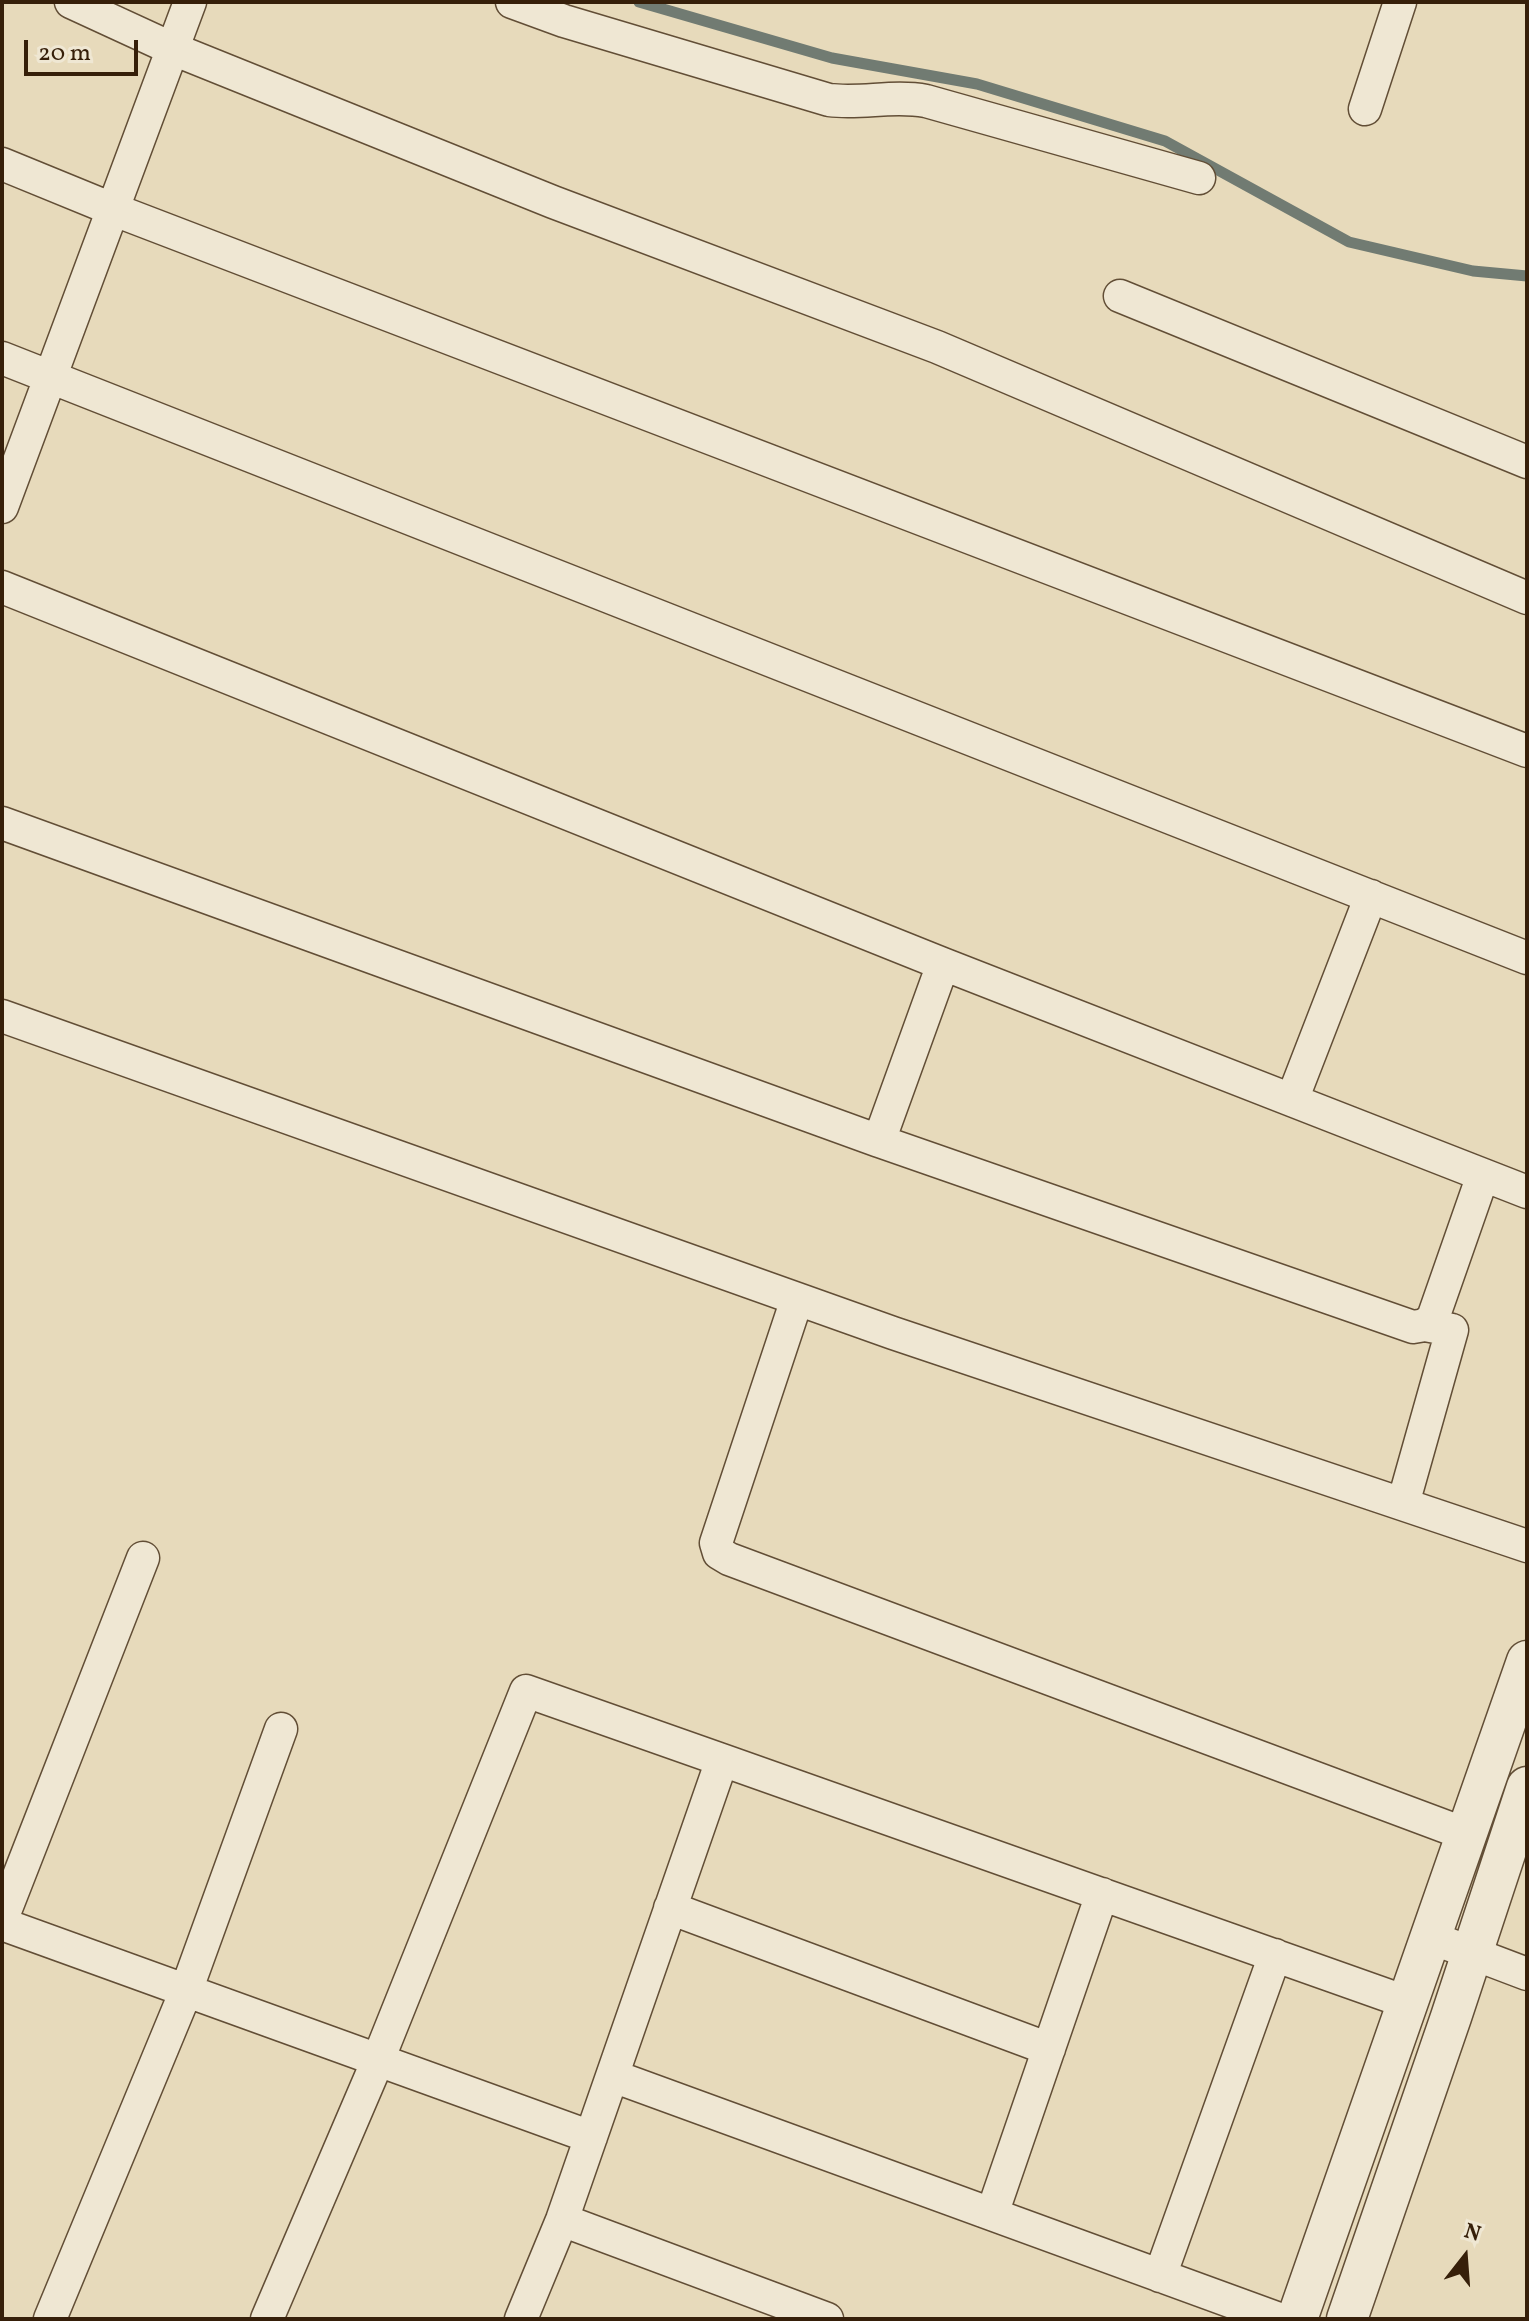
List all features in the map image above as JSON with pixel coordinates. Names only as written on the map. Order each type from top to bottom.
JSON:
[{"type":"street","points":[[71,2],[173,49],[553,202],[937,347],[1527,598]]},
{"type":"street","points":[[2,507],[190,2]]},
{"type":"street","points":[[512,2],[564,21],[829,100],[867,102],[894,97],[926,101],[1199,178]]},
{"type":"street","points":[[1365,109],[1400,2]]},
{"type":"street","points":[[2,164],[112,209],[1527,751]]},
{"type":"street","points":[[1120,296],[1527,462]]},
{"type":"street","points":[[2,358],[1527,958]]},
{"type":"street","points":[[2,587],[943,964],[1527,1192]]},
{"type":"street","points":[[2,823],[879,1141],[1413,1327],[1425,1325],[1452,1330],[1403,1504]]},
{"type":"street","points":[[1292,1100],[1371,896]]},
{"type":"street","points":[[879,1141],[943,964]]},
{"type":"street","points":[[2,1016],[797,1299],[1527,1546]]},
{"type":"street","points":[[1425,1325],[1433,1318],[1483,1175]]},
{"type":"street","points":[[797,1299],[716,1543],[719,1553],[743,1565],[1468,1835]]},
{"type":"street","points":[[143,1558],[2,1922],[591,2137]]},
{"type":"street","points":[[1297,2319],[1527,1661]]},
{"type":"street","points":[[267,2319],[378,2060],[526,1691],[1409,2003]]},
{"type":"street","points":[[50,2319],[186,1991],[281,1729]]},
{"type":"street","points":[[521,2319],[562,2220],[722,1760]]},
{"type":"street","points":[[1347,2319],[1524,1806]]},
{"type":"street","points":[[992,2214],[1102,1894]]},
{"type":"street","points":[[670,1908],[1049,2049]]},
{"type":"street","points":[[1432,1938],[1527,1974]]},
{"type":"street","points":[[1160,2276],[1275,1955]]},
{"type":"street","points":[[613,2076],[1279,2319]]},
{"type":"street","points":[[562,2220],[827,2319]]},
{"type":"waterway","points":[[639,2],[832,58],[977,84],[1165,141],[1349,242],[1473,271],[1527,276]]}]
